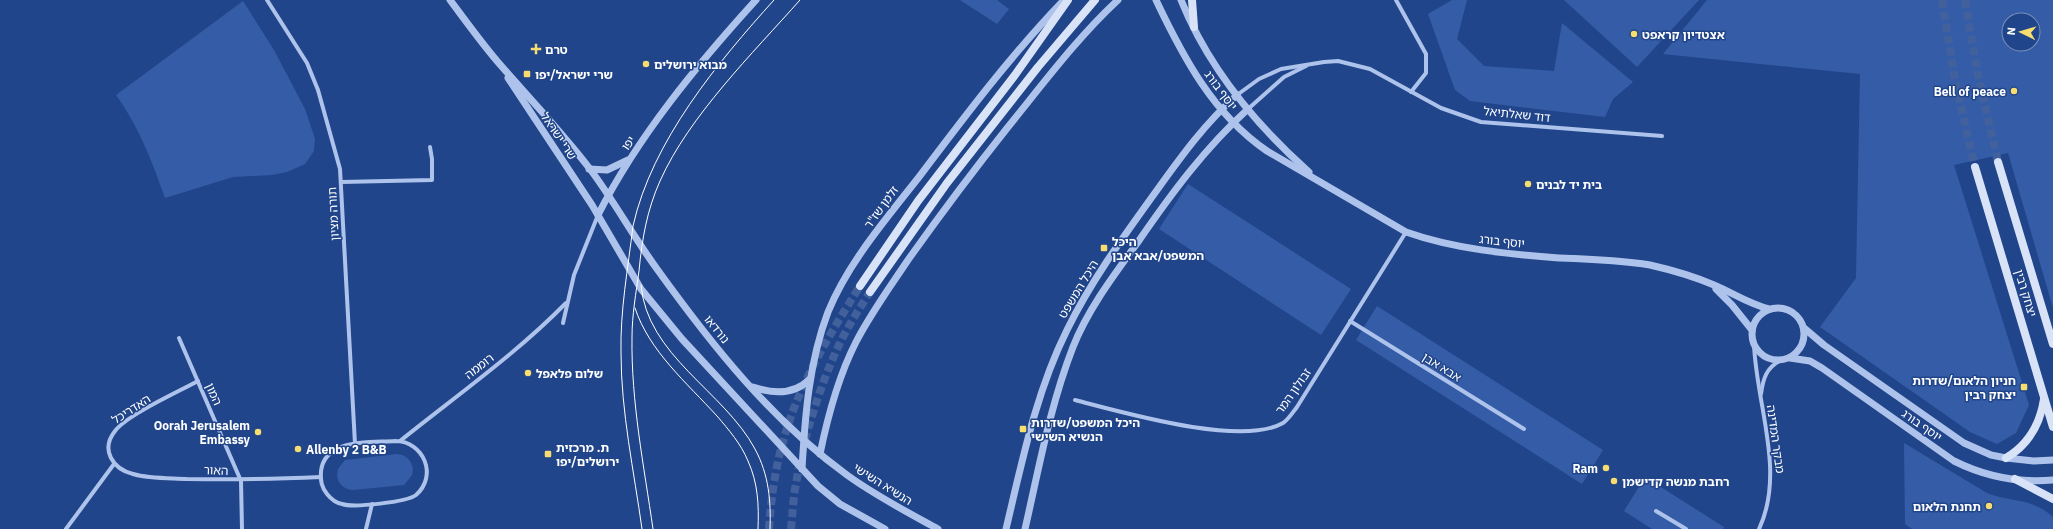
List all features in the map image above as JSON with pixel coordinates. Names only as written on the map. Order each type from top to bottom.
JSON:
[{"type":"main road","points":[[860,286],[918,201],[1015,76],[1068,0]]},
{"type":"main road","points":[[870,292],[947,183],[1038,67],[1095,0]]},
{"type":"main road","points":[[1192,0],[1194,27]]},
{"type":"main road","name":"יצחק רבין","points":[[1998,162],[2053,344]]},
{"type":"main road","name":"יצחק רבין","points":[[1975,167],[2053,427]]},
{"type":"main road","points":[[2006,458],[2019,449],[2030,438],[2037,425],[2044,397]]},
{"type":"main road","points":[[2015,479],[2053,499]]},
{"type":"street","name":"תורה מציון","points":[[267,0],[307,63],[318,90],[340,169],[355,444]]},
{"type":"street","name":"שרי ישראל","points":[[450,0],[496,60],[604,224],[645,295],[682,339],[802,469]]},
{"type":"street","name":"יפו","points":[[563,323],[566,303],[581,254],[608,195],[631,158],[684,86],[717,43],[756,0]]},
{"type":"street","name":"זלמן שז\"ר","points":[[802,469],[810,379],[819,340],[829,311],[839,289],[857,260],[900,201],[1010,59],[1064,0]]},
{"type":"street","points":[[820,454],[830,413],[844,369],[873,312],[919,244],[976,167],[1064,57],[1102,15],[1118,0]]},
{"type":"street","name":"יוסף בורג","points":[[1156,0],[1194,72],[1220,110],[1232,123],[1267,151],[1406,232],[1423,238],[1472,248],[1642,264],[1697,278],[1744,301],[1769,309]]},
{"type":"street","name":"יוסף בורג","points":[[1181,0],[1212,60],[1237,95],[1282,147],[1318,180]]},
{"type":"street","points":[[1396,0],[1426,54],[1426,73],[1411,92]]},
{"type":"street","name":"שרי ישראל","points":[[496,60],[552,123],[590,169],[614,204]]},
{"type":"street","name":"דוד שאלתיאל","points":[[1237,95],[1259,79],[1280,69],[1338,61],[1355,64],[1370,69],[1441,108],[1481,122],[1662,136]]},
{"type":"street","name":"דוד שאלתיאל","points":[[1232,123],[1284,77],[1310,64]]},
{"type":"street","name":"היכל המשפט","points":[[1006,529],[1041,394],[1067,331],[1084,297],[1193,140],[1220,110],[1237,95]]},
{"type":"street","name":"היכל המשפט","points":[[1025,529],[1056,395],[1074,346],[1093,307],[1177,186],[1232,123]]},
{"type":"street","points":[[341,182],[432,180],[432,159],[430,147]]},
{"type":"street","points":[[590,169],[612,169],[631,158]]},
{"type":"street","name":"נורדאו","points":[[614,204],[642,247],[682,303],[751,387],[820,454]]},
{"type":"street","name":"זבולון המר","points":[[1076,400],[1170,423],[1224,430],[1264,430],[1284,423],[1297,407],[1406,232]]},
{"type":"street","name":"יוסף בורג","points":[[1697,278],[1722,294],[1752,330]]},
{"type":"street","name":"רוממה","points":[[400,441],[514,350],[544,325],[566,303]]},
{"type":"street","points":[[1778,307],[1795,313],[1804,328],[1802,346],[1797,353],[1790,358],[1781,360],[1768,358],[1762,355],[1754,344],[1752,330],[1758,317],[1769,309],[1778,307]]},
{"type":"street","name":"אבא אבן","points":[[1350,321],[1524,429]]},
{"type":"street","name":"יוסף בורג","points":[[1804,328],[1824,345],[1964,443],[1991,455],[2006,458],[2034,461],[2053,460]]},
{"type":"street","name":"המון","points":[[179,338],[241,480]]},
{"type":"street","name":"מבקר המדינה","points":[[1754,344],[1760,398],[1772,477],[1768,507],[1760,529]]},
{"type":"street","name":"יוסף בורג","points":[[1790,358],[1810,361],[1822,368],[1954,460],[1986,474],[2015,479],[2053,480]]},
{"type":"street","name":"מבקר המדינה","points":[[1760,398],[1766,374],[1774,364],[1781,360]]},
{"type":"street","points":[[751,387],[767,391],[785,392],[801,386],[810,379]]},
{"type":"street","name":"האדריכל","points":[[114,464],[109,456],[108,447],[110,438],[115,430],[135,416],[198,381]]},
{"type":"street","points":[[400,441],[411,444],[423,456],[427,468],[424,484],[420,491],[409,499],[350,506],[337,502],[325,490],[321,478],[323,464],[330,453],[341,446],[400,441]]},
{"type":"street","name":"הנשיא השישי","points":[[820,454],[874,493],[938,529]]},
{"type":"street","points":[[66,529],[114,464]]},
{"type":"street","name":"האור","points":[[114,464],[121,470],[134,475],[152,478],[241,480],[321,478]]},
{"type":"street","points":[[802,469],[833,499],[885,529]]},
{"type":"street","points":[[241,480],[242,529]]},
{"type":"street","points":[[366,529],[372,504]]},
{"type":"street","points":[[1656,511],[1686,529]]},
{"type":"shaded area","points":[[960,0],[997,0],[1009,9],[997,24]]},
{"type":"shaded area","points":[[1452,0],[1467,0],[1457,39],[1484,66],[1554,71],[1562,23],[1633,82],[1613,99],[1605,117],[1470,101],[1455,90],[1428,14]]},
{"type":"shaded area","name":"אצטדיון קראפט","points":[[1564,0],[1699,0],[1637,67]]},
{"type":"shaded area","points":[[1707,0],[2053,0],[2053,308],[2008,153],[1954,165],[2029,405],[2016,433],[1997,444],[1970,432],[1820,327],[1856,278],[1860,74],[1663,54]]},
{"type":"shaded area","points":[[243,1],[274,50],[305,109],[315,139],[314,151],[305,164],[287,172],[272,175],[233,177],[165,198],[155,170],[138,132],[116,95]]},
{"type":"shaded area","points":[[1188,184],[1351,289],[1321,335],[1159,229]]},
{"type":"shaded area","points":[[1377,306],[1603,450],[1582,484],[1356,340]]},
{"type":"shaded area","points":[[1904,443],[1987,493],[2037,506],[2053,517],[2053,529],[1912,529],[1905,524]]},
{"type":"shaded area","points":[[397,454],[404,456],[410,461],[413,471],[412,475],[404,485],[353,490],[342,486],[338,480],[338,469],[345,460]]},
{"type":"shaded area","points":[[1645,477],[1724,527],[1723,529],[1652,529],[1624,511]]},
{"type":"tunnel","points":[[1942,0],[1955,80],[1975,167]]},
{"type":"tunnel","points":[[1965,0],[1978,75],[1998,162]]},
{"type":"tunnel","points":[[769,529],[772,493],[778,460],[786,430],[809,373],[824,345],[860,286]]},
{"type":"tunnel","points":[[805,440],[817,400],[832,360],[847,329],[870,292]]},
{"type":"tunnel","points":[[791,529],[794,495],[800,461]]},
{"type":"tram line","points":[[642,529],[628,441],[622,375],[622,321],[633,226],[642,194],[671,133],[710,76],[774,0]]},
{"type":"tram line","points":[[653,529],[639,434],[632,361],[633,312],[648,214],[655,192],[672,157],[705,109],[743,63],[800,0]]},
{"type":"tram line","points":[[641,285],[646,310],[657,332],[672,353],[741,428],[755,449],[760,459],[768,488],[770,529]]},
{"type":"tram line","points":[[635,308],[641,324],[659,352],[670,366],[717,416],[742,449],[751,469],[756,486],[758,503],[758,529]]},
{"type":"place","name":"אצטדיון קראפט","points":[[1634,34]]},
{"type":"place","name":"טרם","points":[[536,49]]},
{"type":"place","name":"מבוא ירושלים","points":[[646,64]]},
{"type":"place","name":"שרי ישראל/יפו","points":[[527,74]]},
{"type":"place","name":"Bell of peace","points":[[2014,91]]},
{"type":"place","name":"בית יד לבנים","points":[[1528,184]]},
{"type":"place","name":"היכל המשפט/אבא אבן","points":[[1104,248]]},
{"type":"place","name":"שלום פלאפל","points":[[528,373]]},
{"type":"place","name":"חניון הלאום/שדרות יצחק רבין","points":[[2024,387]]},
{"type":"place","name":"היכל המשפט/שדרות הנשיא השישי","points":[[1023,429]]},
{"type":"place","name":"Oorah Jerusalem Embassy","points":[[258,432]]},
{"type":"place","name":"Allenby 2 B&B","points":[[298,449]]},
{"type":"place","name":"ת. מרכזית ירושלים/יפו","points":[[548,454]]},
{"type":"place","name":"Ram","points":[[1606,468]]},
{"type":"place","name":"רחבת מנשה קדישמן","points":[[1614,481]]},
{"type":"place","name":"תחנת הלאום","points":[[1989,506]]}]
